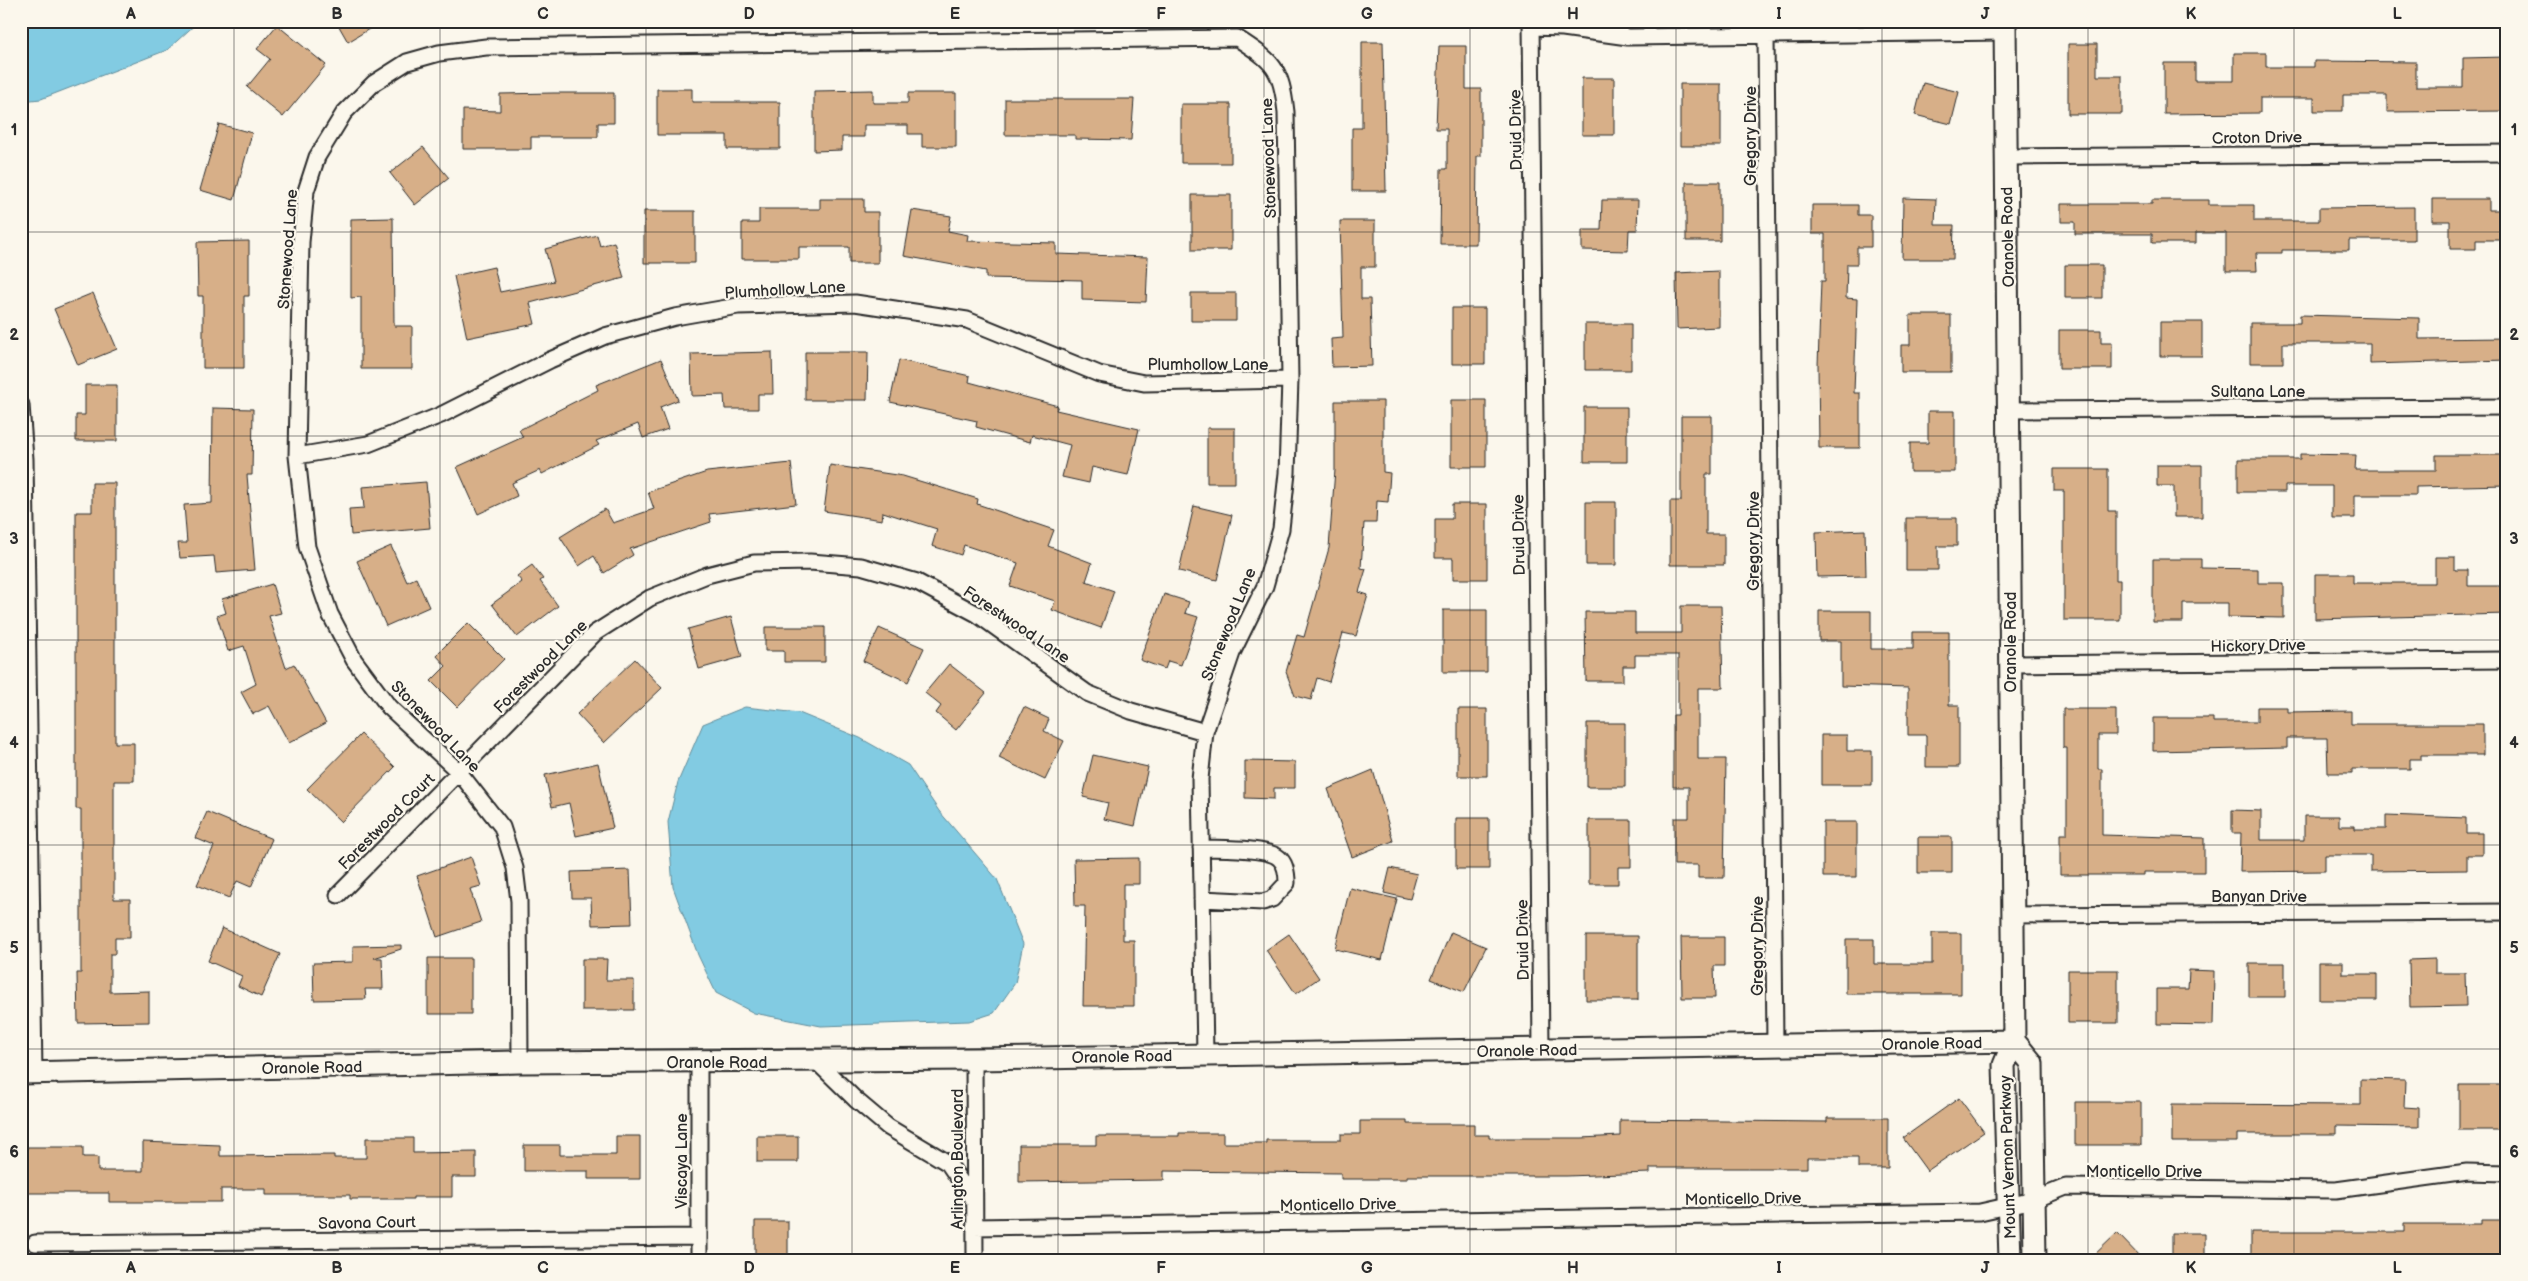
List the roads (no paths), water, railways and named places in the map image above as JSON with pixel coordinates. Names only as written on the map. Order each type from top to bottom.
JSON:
[{"type":"street","points":[[1531,24],[1628,37],[1766,36],[2005,27]]},
{"type":"street","name":"Druid Drive","points":[[1531,24],[1541,1049]]},
{"type":"street","name":"Oranole Road","points":[[27,1073],[520,1062],[974,1059],[2014,1041],[2005,27]]},
{"type":"street","name":"Gregory Drive","points":[[1766,36],[1775,1046]]},
{"type":"street","name":"Stonewood Lane","points":[[520,1062],[519,901],[515,868],[502,827],[459,772],[390,708],[354,660],[330,614],[308,547],[297,456],[301,242],[306,190],[317,158],[344,113],[374,84],[407,62],[439,53],[486,47],[1237,38],[1263,55],[1276,69],[1283,88],[1286,112],[1290,430],[1280,529],[1266,586],[1232,653],[1205,732],[1200,779],[1204,1054]]},
{"type":"street","name":"Croton Drive","points":[[2007,158],[2507,153]]},
{"type":"street","name":"Plumhollow Lane","points":[[297,456],[368,444],[442,415],[550,360],[605,336],[675,316],[738,306],[855,303],[967,320],[1099,374],[1144,383],[1290,380]]},
{"type":"street","points":[[21,405],[25,459],[27,1073]]},
{"type":"street","name":"Sultana Lane","points":[[2009,410],[2507,407]]},
{"type":"street","name":"Forestwood Lane","points":[[459,772],[595,634],[650,598],[708,574],[754,563],[810,562],[861,566],[917,582],[977,614],[1087,693],[1131,711],[1205,732]]},
{"type":"street","name":"Hickory Drive","points":[[2010,664],[2507,660]]},
{"type":"street","name":"Forestwood Court","points":[[338,895],[459,772]]},
{"type":"street","points":[[1201,848],[1264,852],[1279,858],[1287,870],[1288,883],[1272,899],[1263,902],[1202,899]]},
{"type":"street","name":"Banyan Drive","points":[[2012,915],[2507,912]]},
{"type":"street","name":"Mount Vernon Parkway","points":[[2010,1260],[2010,1205],[2004,1065],[2014,1041],[2032,1063],[2035,1260]]},
{"type":"street","name":"Arlington Boulevard","points":[[974,1059],[975,1260]]},
{"type":"street","points":[[816,1061],[856,1100],[888,1127],[948,1162],[974,1201]]},
{"type":"street","name":"Viscaya Lane","points":[[698,1062],[699,1260]]},
{"type":"street","name":"Monticello Drive","points":[[974,1227],[1980,1212],[2034,1200],[2066,1187],[2336,1190],[2467,1172],[2507,1173]]},
{"type":"street","name":"Savona Court","points":[[35,1243],[699,1236]]},
{"type":"water","points":[[21,21],[199,21],[167,50],[41,99],[21,101]]},
{"type":"water","points":[[745,707],[799,713],[860,738],[908,765],[939,811],[997,879],[1023,944],[1015,983],[994,1013],[969,1021],[821,1026],[754,1013],[716,993],[698,955],[673,887],[668,822],[678,782],[703,724]]}]
